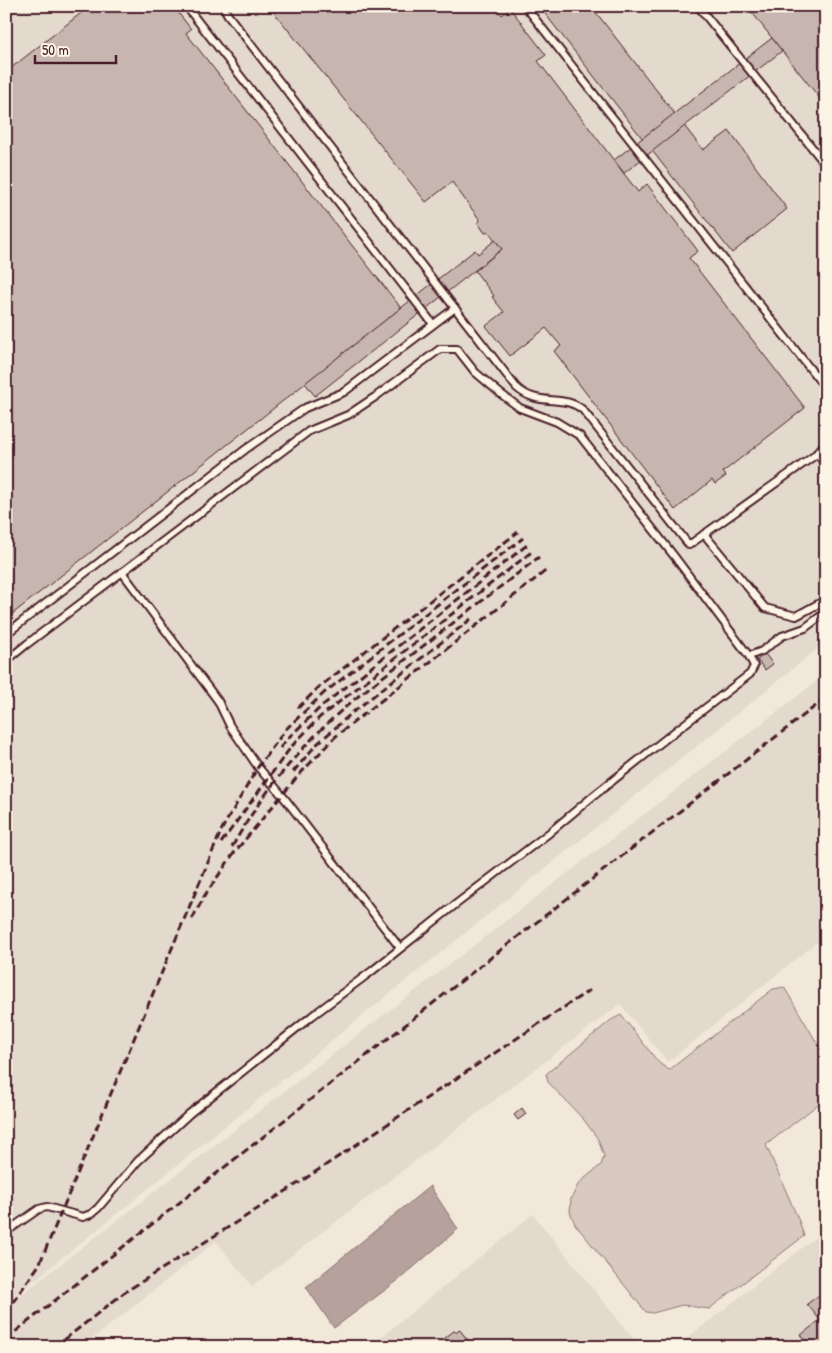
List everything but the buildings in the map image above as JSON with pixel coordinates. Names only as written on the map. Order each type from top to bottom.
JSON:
[{"type":"lane","points":[[186,6],[433,324]]},
{"type":"lane","points":[[223,6],[228,16],[516,387],[523,394],[537,399],[572,403],[583,410],[689,545],[816,454],[826,443]]},
{"type":"lane","points":[[525,6],[826,390]]},
{"type":"lane","points":[[698,6],[826,165]]},
{"type":"lane","points":[[6,634],[246,449],[305,408],[344,392],[455,308]]},
{"type":"lane","points":[[6,661],[309,431],[348,414],[375,397],[440,349],[457,349],[475,372],[520,408],[557,422],[580,436],[674,556],[749,656],[754,666],[750,674],[592,797],[549,834],[478,887],[189,1114],[138,1161],[98,1208],[83,1217],[47,1207],[39,1209],[6,1232]]},
{"type":"lane","points":[[816,454],[826,466]]},
{"type":"lane","points":[[704,534],[765,608],[796,616],[826,598]]},
{"type":"lane","points":[[122,572],[218,701],[230,726],[258,767],[286,800],[400,948]]},
{"type":"lane","points":[[749,656],[762,651],[782,636],[805,628],[826,612]]},
{"type":"shaded area","points":[[6,6],[826,6],[826,642],[6,1303]]},
{"type":"shaded area","points":[[826,674],[826,935],[668,1062],[620,1004],[252,1286],[216,1241],[82,1347],[6,1347],[6,1306]]},
{"type":"shaded area","points":[[784,987],[826,1058],[826,1098],[766,1145],[804,1236],[709,1309],[682,1305],[653,1313],[646,1312],[575,1224],[570,1212],[571,1199],[579,1183],[601,1165],[604,1156],[598,1139],[584,1120],[548,1082],[546,1074],[611,1020],[621,1015],[659,1063],[669,1070],[773,989]]},
{"type":"shaded area","points":[[430,1186],[458,1229],[400,1279],[334,1328],[306,1287]]},
{"type":"shaded area","points":[[533,1214],[640,1347],[369,1347]]},
{"type":"shaded area","points":[[826,1229],[826,1347],[676,1347]]},
{"type":"railway","points":[[298,708],[318,688],[518,532]]},
{"type":"railway","points":[[6,1312],[39,1265],[222,829],[258,767],[286,729],[324,693],[523,538]]},
{"type":"railway","points":[[280,748],[323,705],[527,545]]},
{"type":"railway","points":[[221,843],[291,747],[320,717],[534,550]]},
{"type":"railway","points":[[232,847],[256,808],[284,770],[332,719],[374,683],[539,557]]},
{"type":"railway","points":[[192,919],[205,895],[234,853],[298,776],[335,737],[548,569]]},
{"type":"railway","points":[[293,772],[316,745],[353,712],[471,619]]},
{"type":"railway","points":[[6,1339],[502,949],[826,698]]},
{"type":"railway","points":[[55,1347],[125,1292],[291,1188],[590,990]]}]
